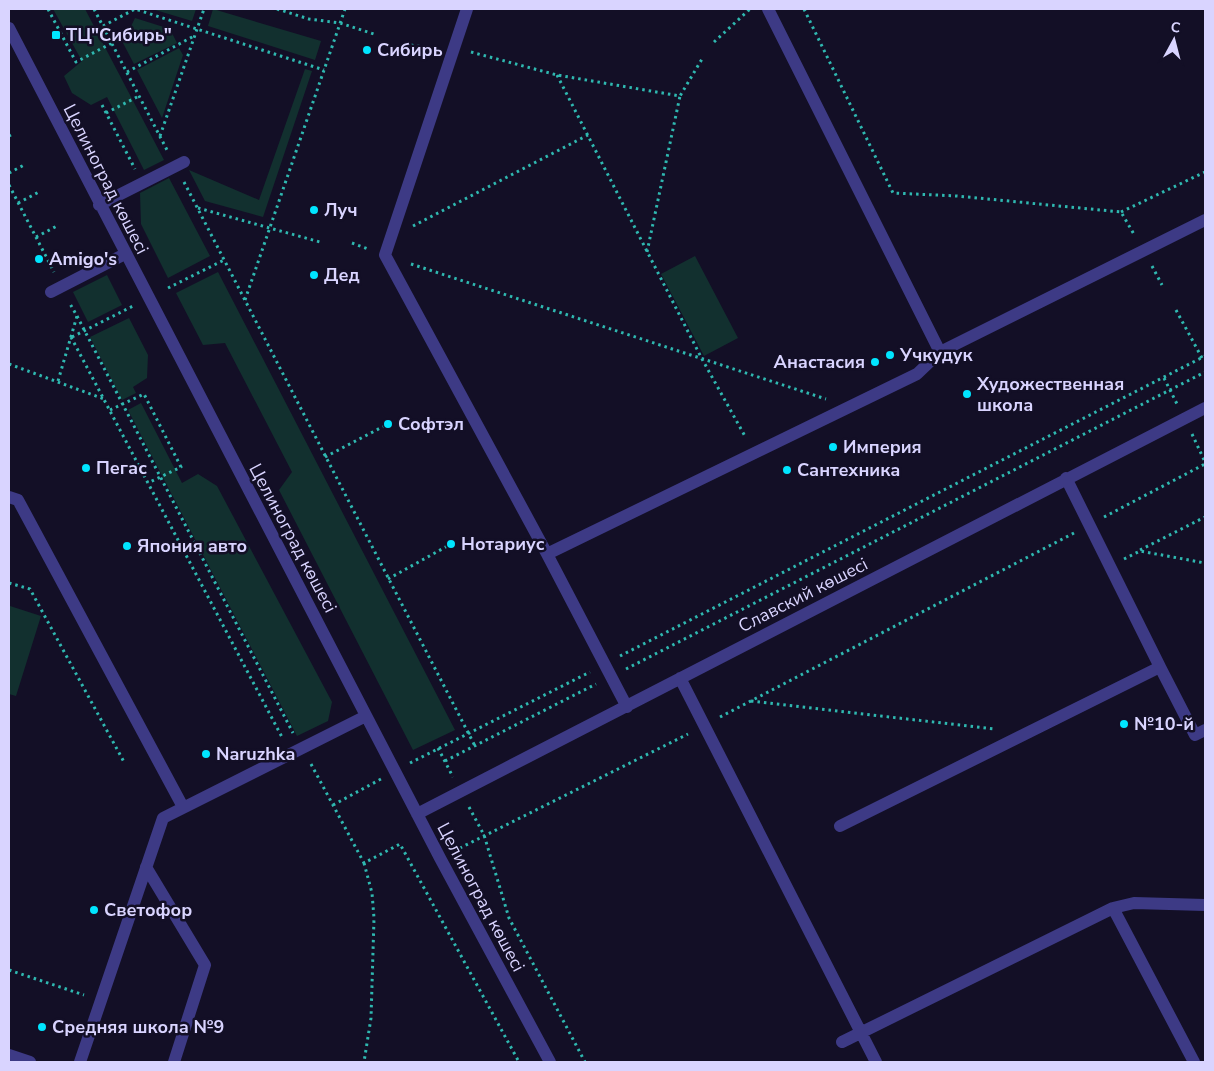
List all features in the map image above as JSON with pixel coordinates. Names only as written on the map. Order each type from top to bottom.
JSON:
[{"type":"street","points":[[467,9],[385,255],[547,554],[627,707]]},
{"type":"street","points":[[768,9],[940,352]]},
{"type":"street","name":"Целиноград көшесі","points":[[9,28],[12,45],[126,254],[394,772],[550,1062]]},
{"type":"street","points":[[100,205],[180,164]]},
{"type":"street","points":[[547,554],[917,374],[940,352],[1205,220]]},
{"type":"street","points":[[56,289],[126,254]]},
{"type":"street","name":"Славский көшесі","points":[[417,814],[1205,408]]},
{"type":"street","points":[[1066,478],[1195,735],[1205,730]]},
{"type":"street","points":[[9,497],[18,500],[183,807]]},
{"type":"street","points":[[840,826],[1160,667]]},
{"type":"street","points":[[680,678],[876,1062]]},
{"type":"street","points":[[80,1062],[163,818],[300,753],[366,716]]},
{"type":"street","points":[[146,867],[205,966],[174,1062]]},
{"type":"street","points":[[842,1042],[1113,908],[1134,903],[1205,905]]},
{"type":"street","points":[[1113,908],[1194,1062]]},
{"type":"street","points":[[9,1055],[30,1062]]},
{"type":"path","points":[[48,9],[76,62],[112,43]]},
{"type":"path","points":[[94,9],[160,136],[180,164],[197,208],[244,301],[475,746]]},
{"type":"path","points":[[103,26],[135,9],[324,70]]},
{"type":"path","points":[[160,136],[204,9]]},
{"type":"path","points":[[277,9],[309,19],[340,22],[377,35]]},
{"type":"path","points":[[244,301],[344,9]]},
{"type":"path","points":[[714,42],[750,9]]},
{"type":"path","points":[[804,9],[893,193],[957,196],[1121,212],[1205,172]]},
{"type":"path","points":[[128,72],[195,36]]},
{"type":"path","points":[[411,45],[453,50],[463,49],[557,75],[680,96]]},
{"type":"path","points":[[647,252],[680,96],[702,59]]},
{"type":"path","points":[[557,75],[702,358],[755,453]]},
{"type":"path","points":[[106,113],[139,96]]},
{"type":"path","points":[[102,105],[138,173]]},
{"type":"path","points":[[391,237],[588,135]]},
{"type":"path","points":[[9,173],[26,164]]},
{"type":"path","points":[[9,185],[36,237],[56,289],[77,316],[300,753]]},
{"type":"path","points":[[18,204],[39,192]]},
{"type":"path","points":[[197,208],[320,242]]},
{"type":"path","points":[[1121,212],[1162,285]]},
{"type":"path","points":[[36,237],[57,226]]},
{"type":"path","points":[[352,243],[850,406]]},
{"type":"path","points":[[168,288],[224,260]]},
{"type":"path","points":[[71,337],[133,306]]},
{"type":"path","points":[[333,805],[468,733],[1203,357],[1176,310]]},
{"type":"path","points":[[58,382],[77,316]]},
{"type":"path","points":[[71,337],[148,483],[300,753],[333,805],[364,863],[374,907],[372,1010],[364,1062]]},
{"type":"path","points":[[9,364],[105,399]]},
{"type":"path","points":[[445,761],[1205,372]]},
{"type":"path","points":[[110,410],[144,394],[181,466],[148,483]]},
{"type":"path","points":[[325,457],[388,424]]},
{"type":"path","points":[[585,1062],[509,918],[484,835],[703,726],[1205,464]]},
{"type":"path","points":[[1124,559],[1205,517]]},
{"type":"path","points":[[388,579],[451,544]]},
{"type":"path","points":[[1140,551],[1205,563]]},
{"type":"path","points":[[9,583],[30,590],[124,762]]},
{"type":"path","points":[[751,700],[999,729]]},
{"type":"path","points":[[364,863],[400,844],[519,1062]]},
{"type":"path","points":[[9,970],[101,1000]]},
{"type":"green space","points":[[53,9],[85,9],[164,160],[144,170],[107,97],[91,105],[72,93],[64,76],[82,61]]},
{"type":"green space","points":[[152,9],[196,9],[192,21]]},
{"type":"green space","points":[[213,9],[321,41],[315,60],[208,26]]},
{"type":"green space","points":[[135,18],[170,29],[177,43],[134,64],[123,43]]},
{"type":"green space","points":[[179,48],[183,55],[162,118],[137,70]]},
{"type":"green space","points":[[305,69],[312,71],[263,217],[205,201],[189,170],[259,200]]},
{"type":"green space","points":[[169,178],[210,256],[168,278],[141,224],[140,193]]},
{"type":"green space","points":[[695,256],[738,338],[704,356],[661,274]]},
{"type":"green space","points":[[218,272],[455,730],[413,750],[279,490],[292,472],[225,343],[203,345],[176,293]]},
{"type":"green space","points":[[107,275],[122,305],[88,322],[73,292]]},
{"type":"green space","points":[[129,318],[148,355],[147,378],[133,387],[136,393],[122,400],[90,337]]},
{"type":"green space","points":[[141,403],[182,483],[198,474],[217,486],[332,702],[328,721],[297,736],[128,410]]},
{"type":"green space","points":[[10,606],[41,616],[16,696],[9,694]]},
{"type":"place","name":"ТЦ\"Сибирь\"","points":[[56,35]]},
{"type":"place","name":"Сибирь","points":[[367,50]]},
{"type":"place","name":"Луч","points":[[314,210]]},
{"type":"place","name":"Amigo's","points":[[39,259]]},
{"type":"place","name":"Дед","points":[[314,275]]},
{"type":"place","name":"Учкудук","points":[[890,355]]},
{"type":"place","name":"Анастасия","points":[[875,362]]},
{"type":"place","name":"Художественная школа","points":[[967,394]]},
{"type":"place","name":"Софтэл","points":[[388,424]]},
{"type":"place","name":"Империя","points":[[833,447]]},
{"type":"place","name":"Пегас","points":[[86,468]]},
{"type":"place","name":"Сантехника","points":[[787,470]]},
{"type":"place","name":"Нотариус","points":[[451,544]]},
{"type":"place","name":"Япония авто","points":[[127,546]]},
{"type":"place","name":"№10-й","points":[[1124,724]]},
{"type":"place","name":"Naruzhka","points":[[206,754]]},
{"type":"place","name":"Светофор","points":[[94,910]]},
{"type":"place","name":"Средняя школа №9","points":[[42,1027]]}]
